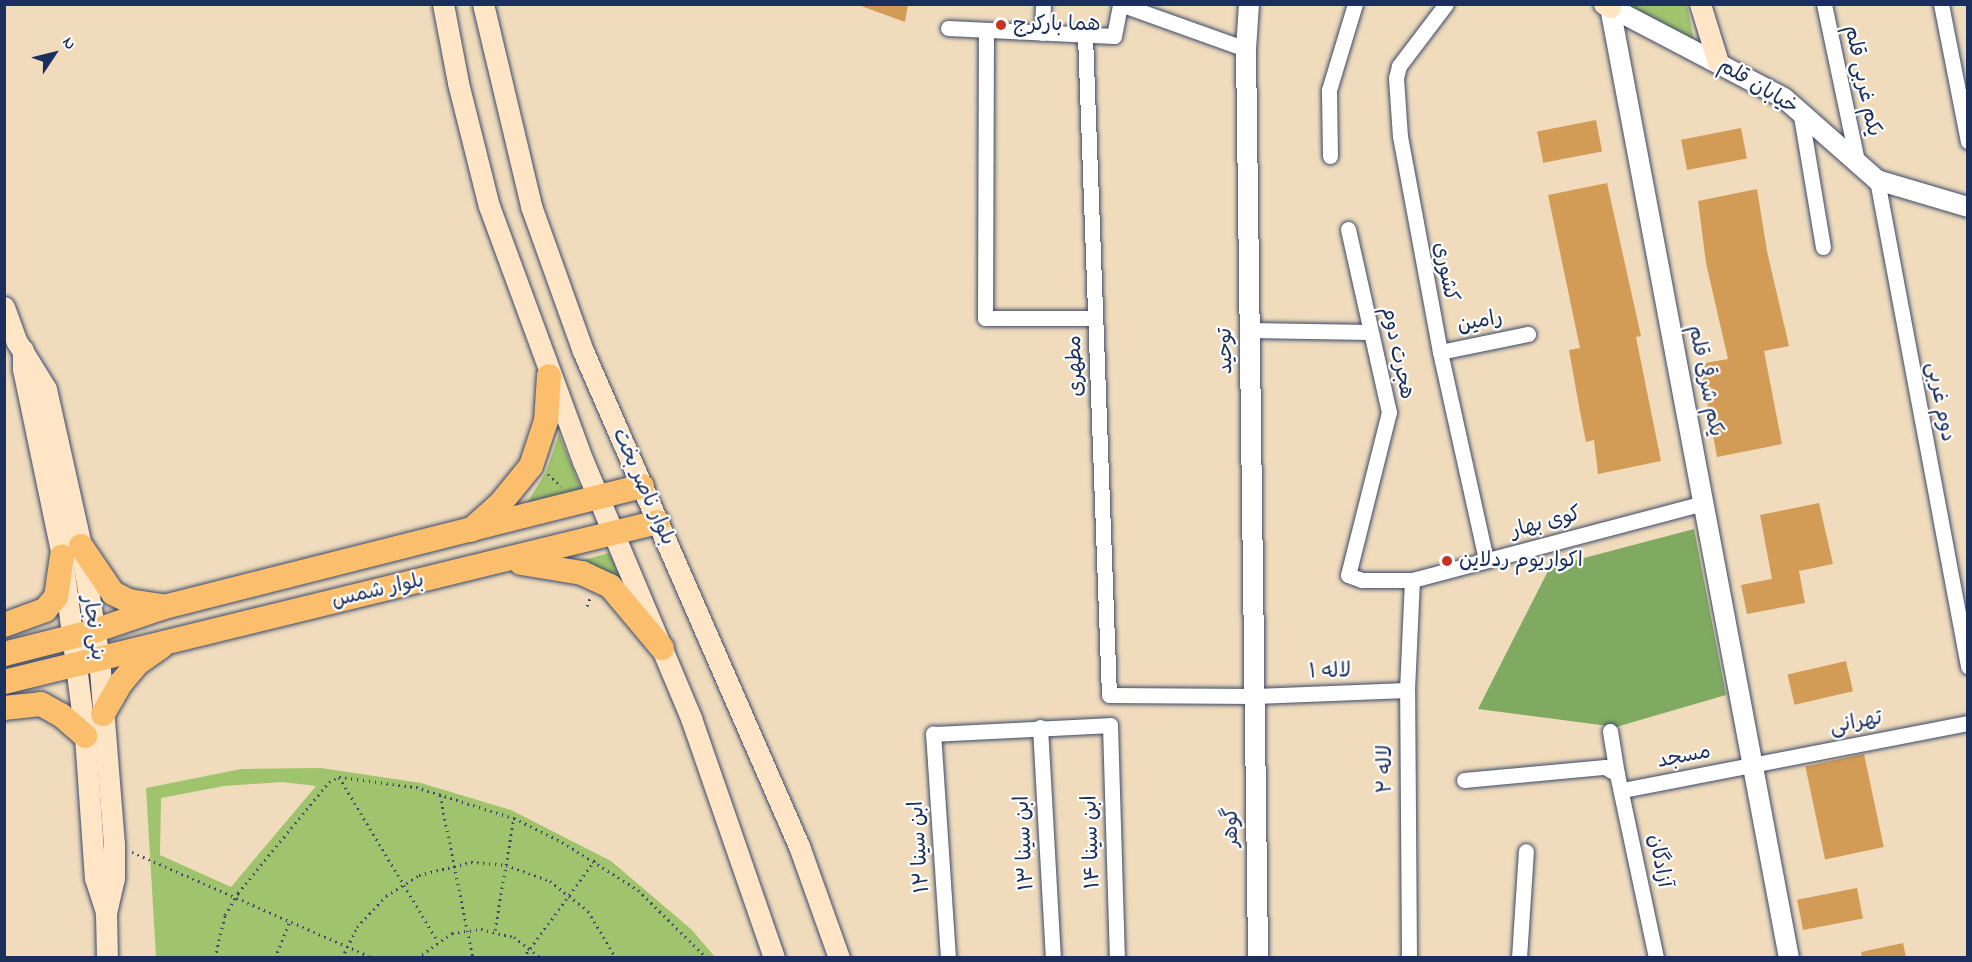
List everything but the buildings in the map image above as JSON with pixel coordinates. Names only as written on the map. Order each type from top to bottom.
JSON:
[{"type":"main road","name":"بلوار ناصر بخت","points":[[443,4],[458,83],[489,206],[549,376],[612,533],[692,718],[774,957]]},
{"type":"main road","name":"بلوار ناصر بخت","points":[[483,4],[531,206],[583,351],[800,846],[839,957]]},
{"type":"main road","points":[[1700,4],[1718,62]]},
{"type":"main road","name":"بنی نجار","points":[[4,307],[72,551],[87,660],[103,714],[114,844],[114,878],[106,914],[107,957]]},
{"type":"main road","points":[[468,532],[500,504],[531,466],[546,421],[549,376]]},
{"type":"main road","name":"بلوار شمس","points":[[4,654],[83,634],[164,607],[468,532],[642,486]]},
{"type":"main road","name":"بلوار شمس","points":[[4,682],[658,522]]},
{"type":"main road","points":[[4,625],[45,610],[56,597],[72,551],[113,593],[129,601],[164,607]]},
{"type":"main road","points":[[497,562],[544,564],[598,580],[623,597],[662,648]]},
{"type":"main road","points":[[103,714],[111,696],[138,663],[170,640]]},
{"type":"main road","name":"بنی نجار","points":[[87,660],[85,736],[95,878],[106,914]]},
{"type":"main road","points":[[4,708],[41,704],[61,715],[85,736]]},
{"type":"street","points":[[1042,33],[1043,4]]},
{"type":"street","points":[[948,28],[1114,36],[1120,4],[1246,49]]},
{"type":"street","name":"توحید","points":[[1250,4],[1246,49],[1255,696]]},
{"type":"street","points":[[1330,156],[1329,90],[1355,4]]},
{"type":"street","name":"کشوری","points":[[1446,4],[1407,53],[1396,78],[1402,163],[1440,352],[1486,560]]},
{"type":"street","name":"یکم غربی قلم","points":[[1824,4],[1858,166]]},
{"type":"street","points":[[1941,4],[1968,141]]},
{"type":"street","name":"خیابان قلم","points":[[1609,5],[1718,62],[1800,110],[1858,166],[1877,180],[1968,207]]},
{"type":"street","name":"یکم شرقی قلم","points":[[1609,5],[1789,957]]},
{"type":"street","points":[[986,30],[985,318],[1095,318]]},
{"type":"street","name":"مطهری","points":[[1084,35],[1109,695]]},
{"type":"street","points":[[1800,110],[1823,247]]},
{"type":"street","name":"دوم غربی","points":[[1877,180],[1968,667]]},
{"type":"street","name":"هجرت دوم","points":[[1348,229],[1389,412],[1347,570],[1354,579],[1362,580]]},
{"type":"street","points":[[1250,330],[1370,332]]},
{"type":"street","name":"رامین","points":[[1440,352],[1528,334]]},
{"type":"street","name":"کوی بهار","points":[[1362,580],[1412,580],[1704,503]]},
{"type":"street","name":"لاله ۲","points":[[1409,957],[1407,690],[1412,580]]},
{"type":"street","name":"لاله ۱","points":[[1109,695],[1255,696],[1407,690]]},
{"type":"street","name":"گوهر","points":[[1255,696],[1258,957]]},
{"type":"street","name":"تهرانی","points":[[1753,765],[1968,723]]},
{"type":"street","name":"ابن سینا ۱۴","points":[[1040,727],[1110,725],[1117,957]]},
{"type":"street","name":"ابن سینا ۱۲","points":[[948,957],[933,734],[1040,727]]},
{"type":"street","name":"ابن سینا ۱۳","points":[[1040,727],[1053,957]]},
{"type":"street","name":"آزادگان","points":[[1610,731],[1611,771],[1623,790],[1656,957]]},
{"type":"street","name":"مسجد","points":[[1623,790],[1753,765]]},
{"type":"street","points":[[1464,780],[1611,771]]},
{"type":"street","points":[[1519,957],[1526,851]]},
{"type":"path","points":[[339,777],[437,940]]},
{"type":"path","points":[[215,957],[225,915],[235,897],[284,834],[329,782],[339,777],[416,787],[514,818],[595,860],[638,890],[707,957]]},
{"type":"path","points":[[440,795],[473,957]]},
{"type":"path","points":[[495,930],[514,818]]},
{"type":"path","points":[[114,844],[374,957]]},
{"type":"path","points":[[523,957],[595,860]]},
{"type":"path","points":[[342,957],[370,910],[403,883],[454,864],[506,865],[539,876],[570,894],[604,932],[616,957]]},
{"type":"path","points":[[275,957],[290,921]]},
{"type":"path","points":[[417,957],[437,940],[467,930],[495,930],[531,947],[541,957]]},
{"type":"green space","points":[[1629,5],[1687,5],[1694,40]]},
{"type":"green space","points":[[559,434],[583,494],[525,506],[546,472]]},
{"type":"green space","points":[[1694,529],[1726,695],[1616,727],[1478,709],[1550,567]]},
{"type":"green space","points":[[609,553],[628,593],[573,563]]},
{"type":"green space","points":[[321,768],[421,783],[511,810],[611,861],[692,930],[715,957],[156,957],[146,788],[241,769]],"holes":[[[282,782],[316,786],[231,887],[160,855],[161,798],[224,786]]]},
{"type":"place","name":"هما بارکرج","points":[[1001,25]]},
{"type":"place","name":"اکواریوم ردلاین","points":[[1447,561]]}]
